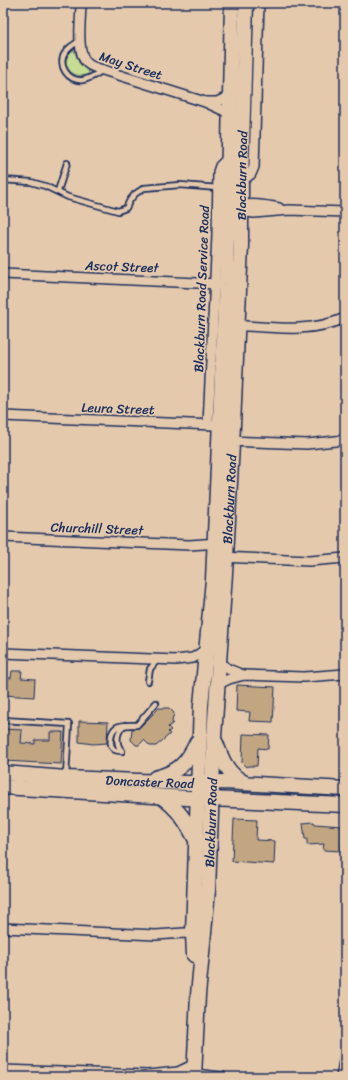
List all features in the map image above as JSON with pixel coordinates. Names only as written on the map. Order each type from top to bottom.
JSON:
[{"type":"main road","name":"Blackburn Road","points":[[232,3],[228,158],[236,208]]},
{"type":"main road","name":"Blackburn Road","points":[[196,936],[208,890],[205,783],[226,441],[220,425],[231,325],[227,284],[236,208],[241,182],[246,3]]},
{"type":"main road","name":"Blackburn Road","points":[[207,736],[217,685],[212,656]]},
{"type":"main road","points":[[145,781],[164,776],[179,769],[207,736],[227,768],[238,779],[246,783]]},
{"type":"main road","name":"Doncaster Road","points":[[3,773],[66,778],[246,783],[345,789]]},
{"type":"main road","name":"Doncaster Road","points":[[3,787],[162,797],[345,805]]},
{"type":"main road","points":[[162,797],[187,821],[196,840]]},
{"type":"main road","name":"Blackburn Road","points":[[194,1071],[198,995],[196,936],[196,840],[205,799]]},
{"type":"street","name":"May Street","points":[[81,3],[80,52],[84,61],[91,66],[205,102],[229,112]]},
{"type":"street","points":[[241,182],[251,174],[254,167],[259,3]]},
{"type":"street","name":"May Street","points":[[205,102],[217,102],[230,96]]},
{"type":"street","name":"Blackburn Road Service Road","points":[[220,425],[227,284],[218,188],[218,172],[220,166],[228,158]]},
{"type":"street","points":[[236,208],[248,204],[257,204],[288,210],[345,212]]},
{"type":"street","name":"Ascot Street","points":[[3,274],[227,284]]},
{"type":"street","points":[[231,325],[310,328],[328,325],[345,318]]},
{"type":"street","name":"Leura Street","points":[[3,416],[220,425]]},
{"type":"street","points":[[226,441],[307,444],[345,440]]},
{"type":"street","name":"Churchill Street","points":[[3,537],[189,544],[219,550],[309,561],[345,558]]},
{"type":"street","points":[[3,653],[176,660],[197,664],[212,656],[228,669],[244,675]]},
{"type":"street","points":[[217,685],[229,679],[244,675],[304,677],[345,674]]},
{"type":"street","points":[[3,928],[156,934],[174,933],[196,936]]},
{"type":"street","points":[[341,1077],[345,1056]]},
{"type":"street","points":[[3,1070],[69,1075],[152,1076],[194,1071],[222,1077]]},
{"type":"lane","points":[[80,40],[70,48],[64,56],[63,65],[66,73],[74,79],[83,80],[103,70]]},
{"type":"lane","points":[[58,191],[67,163]]},
{"type":"lane","points":[[3,180],[31,182],[58,191],[68,197],[118,211],[126,208],[135,194],[144,188],[180,185],[218,188]]},
{"type":"lane","points":[[148,681],[150,669],[157,660]]},
{"type":"lane","points":[[122,751],[118,747],[117,740],[121,727],[125,725],[137,725],[156,703]]},
{"type":"lane","points":[[3,720],[69,724],[66,778]]},
{"type":"shaded area","points":[[3,723],[63,727],[61,764],[3,761]]},
{"type":"green space","points":[[74,50],[79,63],[89,72],[88,74],[81,76],[76,75],[68,68],[66,63],[67,58],[69,53]]},
{"type":"building","points":[[12,671],[22,671],[21,678],[35,679],[34,697],[3,695],[3,677],[11,678]]},
{"type":"building","points":[[237,685],[275,687],[273,722],[249,721],[250,712],[236,711]]},
{"type":"building","points":[[159,708],[169,708],[174,713],[173,723],[168,727],[171,730],[168,732],[170,734],[156,746],[150,746],[144,740],[139,745],[136,745],[131,740],[132,729],[139,728]]},
{"type":"building","points":[[79,721],[108,722],[107,743],[93,744],[79,742]]},
{"type":"building","points":[[3,729],[22,730],[21,743],[35,744],[35,740],[50,740],[50,732],[63,732],[61,764],[3,761]]},
{"type":"building","points":[[243,734],[269,735],[268,749],[258,748],[257,766],[246,767],[242,763]]},
{"type":"building","points":[[234,819],[257,820],[256,840],[275,841],[274,864],[232,861]]},
{"type":"building","points":[[314,822],[315,824],[342,826],[341,851],[323,850],[324,844],[307,845],[303,823]]}]
